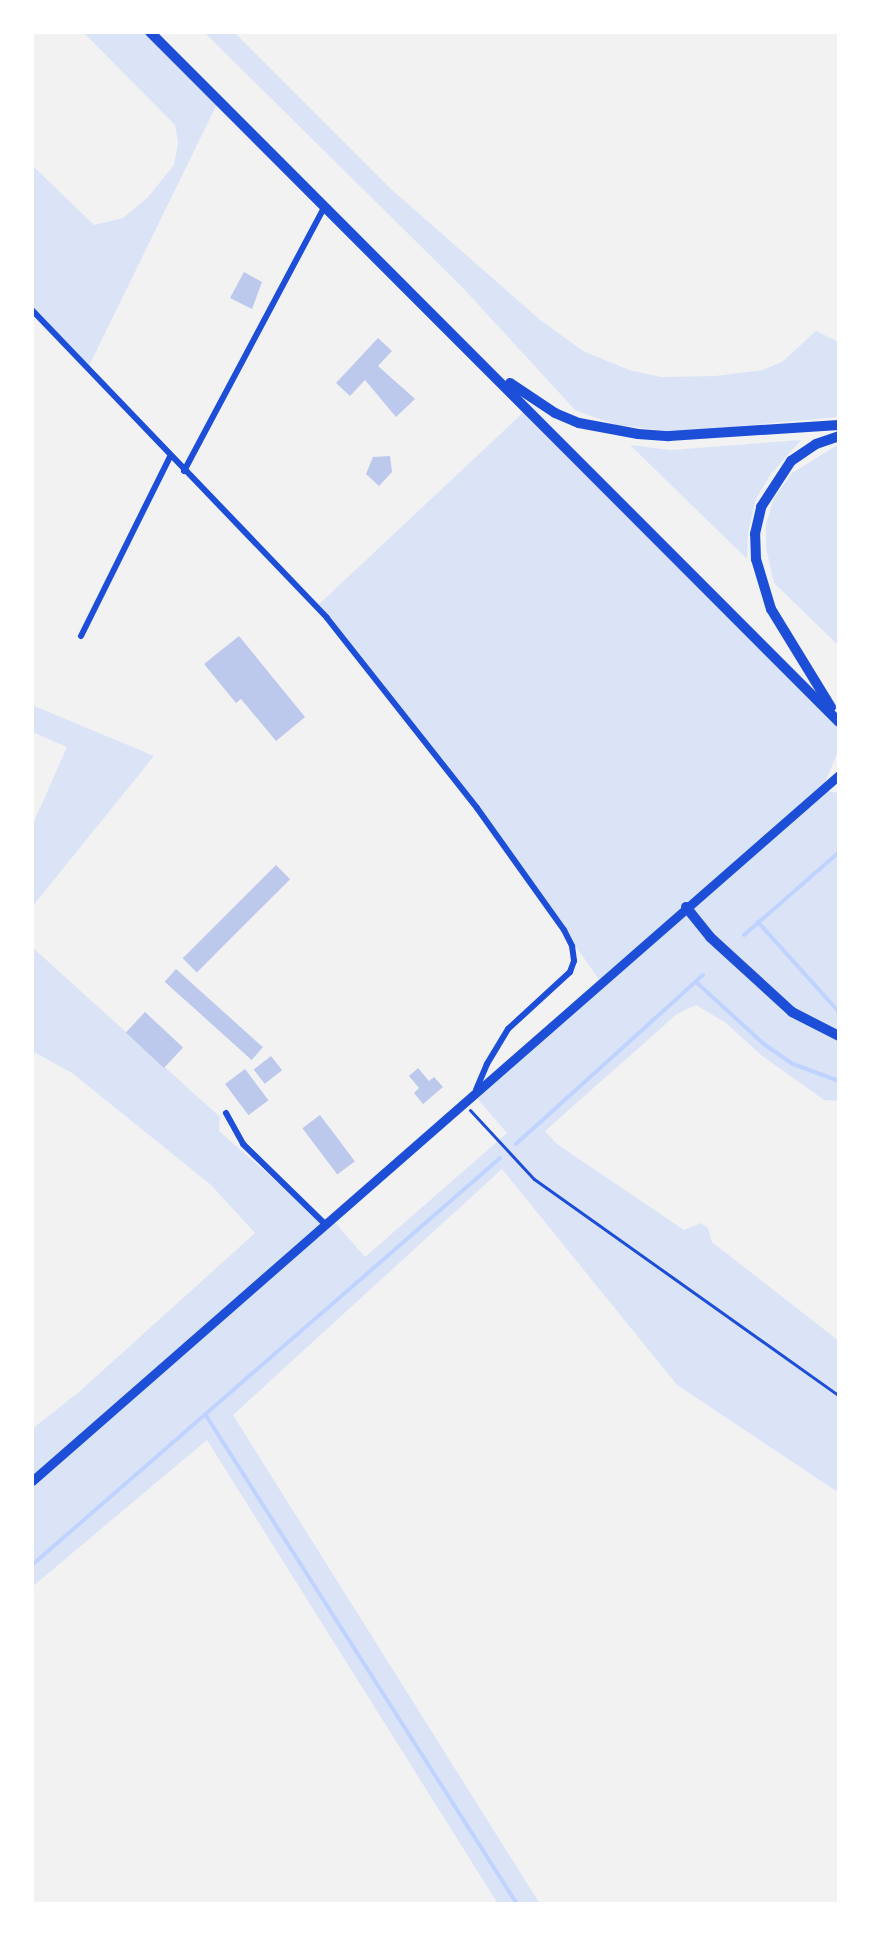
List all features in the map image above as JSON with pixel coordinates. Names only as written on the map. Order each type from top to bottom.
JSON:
[{"type":"main road","points":[[150,32],[839,720]]},
{"type":"main road","points":[[491,370],[555,413],[605,429],[669,436],[839,425]]},
{"type":"main road","points":[[839,436],[816,444],[791,461],[761,507],[755,534],[756,559],[771,609],[839,720]]},
{"type":"main road","points":[[32,1481],[839,775]]},
{"type":"main road","points":[[686,907],[710,937],[792,1012],[839,1036]]},
{"type":"street","points":[[184,471],[325,205]]},
{"type":"street","points":[[32,310],[170,457],[316,605],[477,808],[572,946],[574,961],[570,972],[503,1035],[474,1095]]},
{"type":"street","points":[[81,636],[170,457]]},
{"type":"street","points":[[226,1113],[243,1144],[326,1225]]},
{"type":"path","points":[[464,1104],[534,1179],[839,1396]]},
{"type":"shaded area","points":[[83,32],[150,32],[219,100],[87,370],[32,310],[32,165],[94,225],[123,218],[148,197],[174,165],[178,143],[175,125]]},
{"type":"shaded area","points":[[204,32],[234,32],[392,190],[539,319],[583,351],[629,370],[661,377],[715,376],[763,370],[782,362],[816,331],[839,342],[839,417],[676,432],[616,425],[575,410],[462,287]]},
{"type":"shaded area","points":[[528,408],[839,722],[839,749],[822,790],[839,793],[839,1101],[824,1100],[761,1055],[726,1023],[696,1005],[677,1014],[545,1131],[557,1144],[684,1230],[701,1223],[708,1228],[712,1242],[839,1341],[839,1493],[677,1385],[502,1169],[233,1415],[540,1904],[498,1904],[207,1440],[32,1587],[32,1429],[80,1391],[255,1233],[211,1185],[72,1073],[32,1051],[32,947],[220,1117],[219,1131],[326,1225],[333,1220],[365,1257],[507,1133],[474,1095],[601,982],[477,808],[317,606]]},
{"type":"shaded area","points":[[801,440],[770,475],[756,499],[748,533],[747,559],[630,445],[671,450]]},
{"type":"shaded area","points":[[839,444],[839,646],[774,583],[766,548],[766,524],[774,498],[792,473]]},
{"type":"shaded area","points":[[32,705],[154,756],[32,907],[32,826],[67,747],[32,732]]},
{"type":"building","points":[[244,272],[262,282],[252,309],[230,298]]},
{"type":"building","points":[[378,338],[392,351],[378,366],[415,399],[396,417],[365,380],[350,396],[336,383]]},
{"type":"building","points":[[390,456],[392,472],[379,486],[366,474],[373,457]]},
{"type":"building","points":[[239,636],[305,717],[276,741],[241,699],[236,703],[204,664]]},
{"type":"building","points":[[276,865],[290,879],[197,972],[183,958]]},
{"type":"building","points":[[176,969],[263,1047],[252,1060],[165,982]]},
{"type":"building","points":[[145,1012],[183,1047],[164,1068],[126,1032]]},
{"type":"building","points":[[271,1056],[282,1070],[265,1084],[254,1070]]},
{"type":"building","points":[[418,1068],[429,1081],[434,1077],[443,1087],[423,1104],[414,1093],[419,1088],[409,1076]]},
{"type":"building","points":[[245,1069],[268,1100],[249,1115],[225,1084]]},
{"type":"building","points":[[320,1115],[355,1161],[337,1175],[302,1128]]},
{"type":"waterway","points":[[744,935],[839,852]]},
{"type":"waterway","points":[[758,922],[839,1012]]},
{"type":"waterway","points":[[516,1144],[703,975]]},
{"type":"waterway","points":[[696,982],[764,1044],[793,1064],[839,1081]]},
{"type":"waterway","points":[[32,1565],[500,1158]]},
{"type":"waterway","points":[[205,1414],[517,1904]]}]
